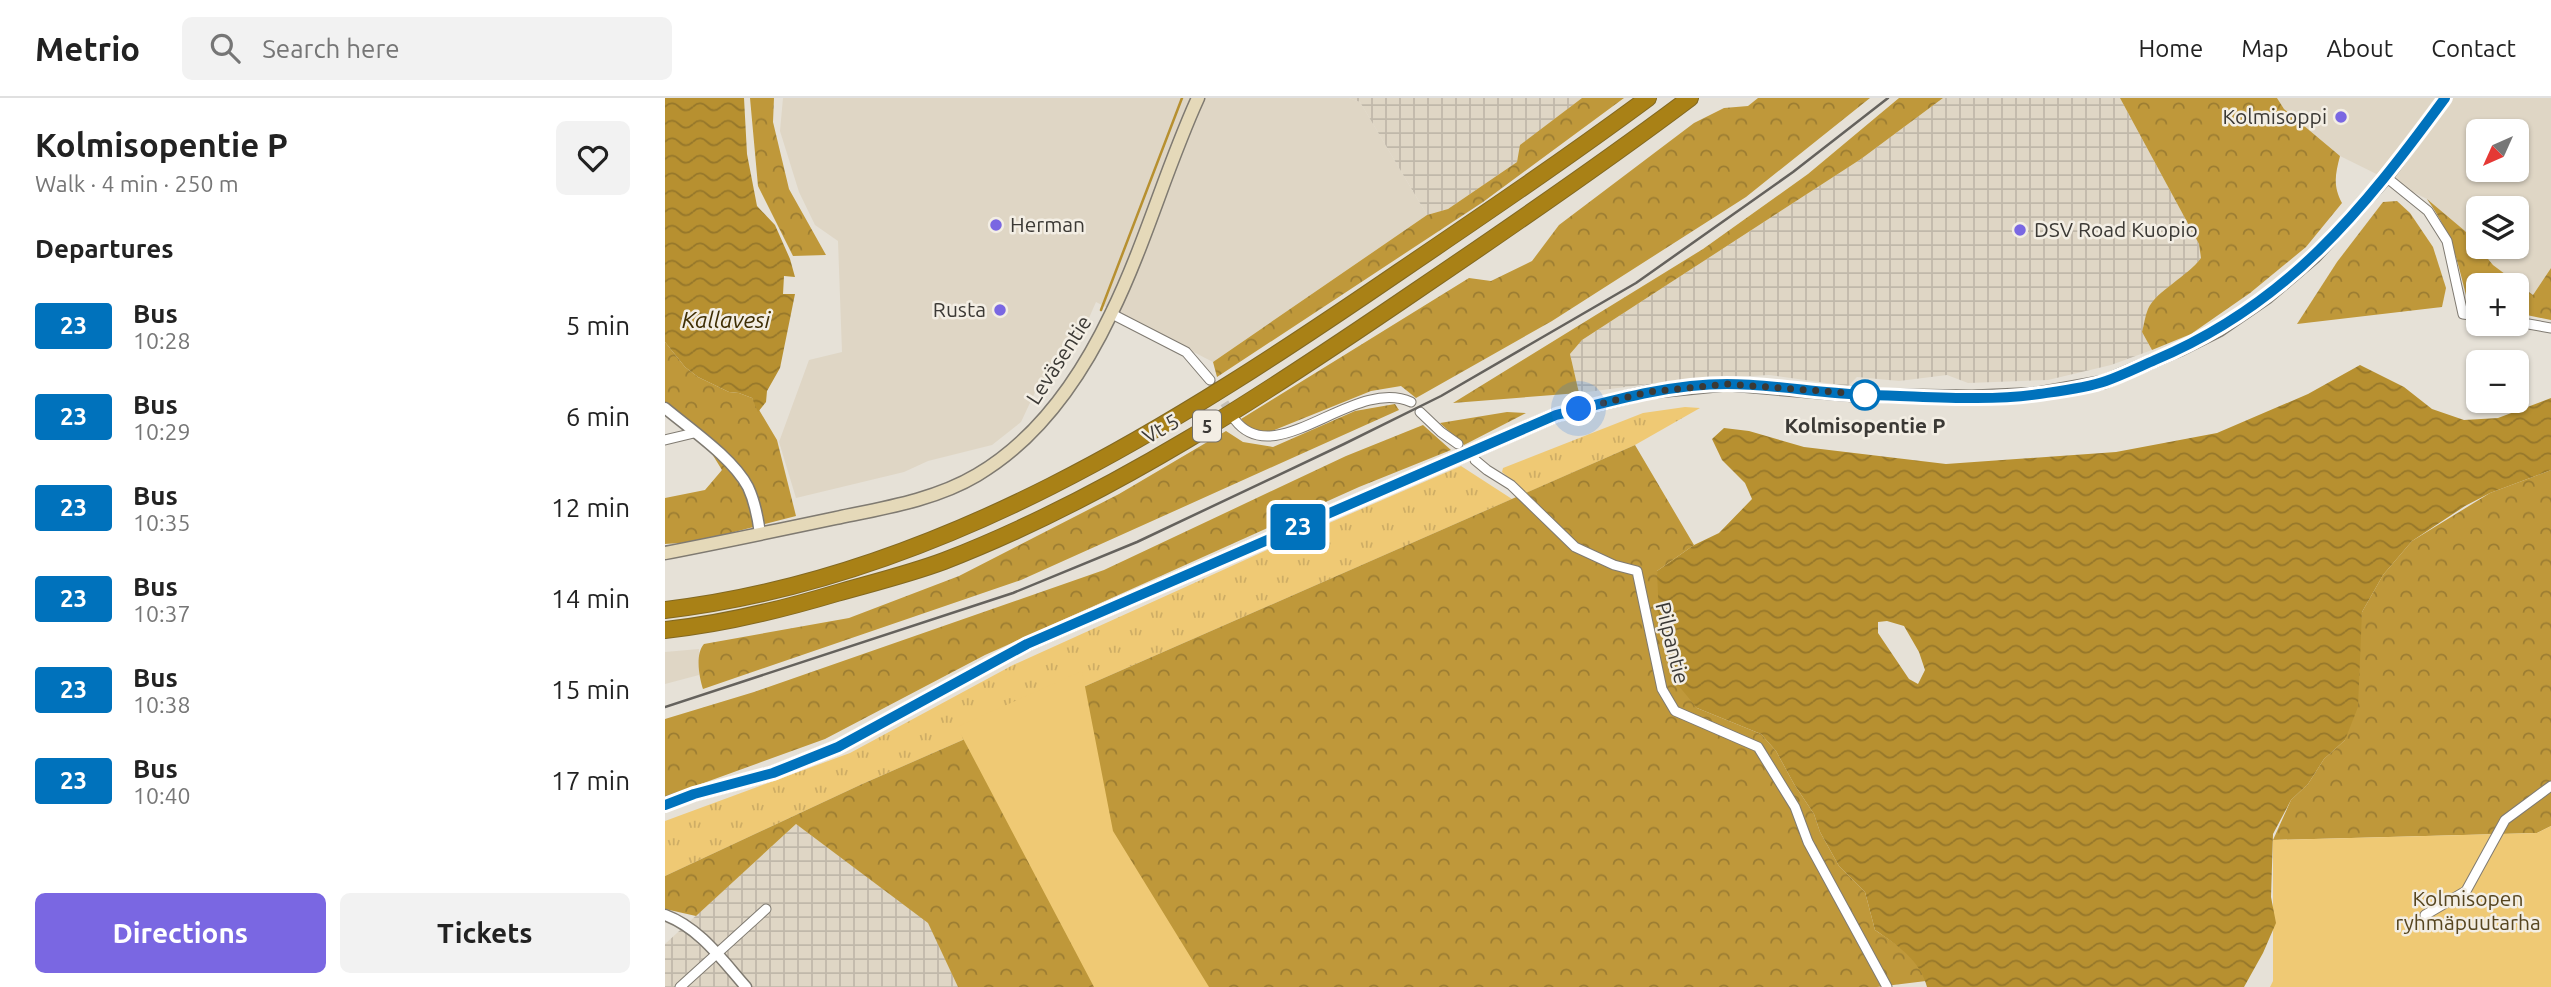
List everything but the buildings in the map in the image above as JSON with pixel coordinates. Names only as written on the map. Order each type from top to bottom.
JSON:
[{"type":"highway","name":"Vt 5","points":[[665,610],[702,606],[859,567],[933,540],[1023,501],[1165,423],[1310,333],[1649,98]]},
{"type":"highway","name":"Vt 5","points":[[665,630],[706,626],[863,586],[941,562],[1035,522],[1178,445],[1320,356],[1610,158],[1690,98]]},
{"type":"main road","name":"Leväsentie","points":[[665,553],[906,502],[960,484],[979,474],[1015,447],[1052,410],[1080,370],[1112,314],[1198,98]]},
{"type":"main road","points":[[665,804],[773,773],[838,747],[1027,644],[1556,415],[1648,392],[1727,384],[1854,395],[1972,397],[2037,394],[2104,382],[2218,330],[2267,297],[2315,256],[2386,177],[2445,98]]},
{"type":"street","points":[[2386,177],[2428,211],[2447,241],[2463,314],[2466,314]]},
{"type":"street","points":[[1112,314],[1186,352],[1210,380]]},
{"type":"street","points":[[2529,324],[2551,328]]},
{"type":"street","points":[[1235,420],[1243,430],[1262,438],[1287,433],[1373,400],[1402,398],[1411,402]]},
{"type":"street","points":[[665,408],[727,461],[747,485],[757,510],[760,534]]},
{"type":"street","points":[[1420,412],[1458,444]]},
{"type":"street","points":[[665,440],[694,433]]},
{"type":"street","name":"Pilpantie","points":[[1475,460],[1511,485],[1575,547],[1614,565],[1637,571],[1662,689],[1675,711],[1758,747],[1795,807],[1808,842],[1887,987]]},
{"type":"street","points":[[2425,915],[2466,891],[2505,820],[2551,786]]},
{"type":"street","points":[[680,987],[766,909]]},
{"type":"street","points":[[665,915],[680,920],[695,931],[746,987]]},
{"type":"shaded area","points":[[783,98],[1349,98],[1360,102],[1427,215],[1213,362],[1096,302],[1077,345],[1036,390],[1021,422],[992,445],[928,461],[904,472],[796,498],[779,442],[809,360],[842,352],[838,241],[815,225],[799,192],[780,131]]},
{"type":"shaded area","points":[[1349,98],[1582,98],[1521,145],[1517,162],[1448,209],[1427,215],[1360,102]]},
{"type":"shaded area","points":[[1943,98],[2120,98],[2199,244],[2201,258],[2189,272],[2163,291],[2142,332],[2152,350],[2111,365],[2048,380],[1968,383],[1947,375],[1899,381],[1857,377],[1848,386],[1769,375],[1680,380],[1579,393],[1570,354],[1582,340],[1861,159]]},
{"type":"shaded area","points":[[2277,98],[2551,98],[2551,268],[2533,295],[2529,292],[2529,273],[2504,273],[2488,259],[2529,259],[2529,196],[2466,196],[2466,232],[2427,199],[2340,156],[2284,109]]},
{"type":"shaded area","points":[[699,649],[699,675],[665,684],[665,652]]},
{"type":"shaded area","points":[[796,824],[929,923],[958,987],[665,987],[665,944]]},
{"type":"green space","points":[[750,98],[774,98],[773,122],[789,189],[826,255],[793,256],[758,186]]},
{"type":"green space","points":[[1582,98],[1624,98],[1483,202],[1217,377],[1213,362],[1427,215],[1448,209],[1517,162],[1520,145]]},
{"type":"green space","points":[[1758,98],[1870,98],[1746,197],[1552,321],[1416,398],[1401,386],[1371,391],[1272,431],[1254,430],[1241,419],[1469,278],[1491,281],[1532,261],[1559,225],[1694,123],[1724,108],[1748,106]]},
{"type":"green space","points":[[1899,98],[1943,98],[1861,159],[1582,340],[1570,354],[1579,393],[1453,403],[1703,249],[1808,174]]},
{"type":"green space","points":[[2120,98],[2277,98],[2284,109],[2340,156],[2336,180],[2342,203],[2306,247],[2250,293],[2191,334],[2152,350],[2142,332],[2148,309],[2158,296],[2201,258],[2199,244]]},
{"type":"green space","points":[[2427,199],[2466,232],[2466,259],[2488,259],[2504,273],[2466,273],[2466,295],[2457,261],[2436,212]]},
{"type":"green space","points":[[2397,201],[2410,213],[2433,247],[2446,288],[2442,307],[2297,324],[2337,262],[2383,202]]},
{"type":"green space","points":[[2551,268],[2551,320],[2529,315],[2529,292],[2533,295]]},
{"type":"green space","points":[[665,342],[685,367],[698,377],[729,392],[752,398],[777,440],[796,516],[696,542],[665,544],[665,498],[705,490],[722,470],[696,428],[665,403]]},
{"type":"green space","points":[[1395,404],[1399,410],[1021,580],[703,689],[699,659],[704,644],[849,618],[959,576],[1119,494],[1226,431],[1243,442],[1273,447],[1355,411]]},
{"type":"green space","points":[[1685,407],[1700,408],[1635,445],[1526,493],[1502,472],[1503,468],[1643,413]]},
{"type":"green space","points":[[1507,412],[1526,413],[1464,445],[1440,423]]},
{"type":"green space","points":[[1423,425],[1451,450],[1359,487],[985,655],[825,739],[665,797],[665,719],[754,692],[1104,570],[1346,456]]},
{"type":"green space","points":[[1635,445],[1694,545],[1657,571],[1697,708],[1761,734],[1776,751],[1814,814],[1820,832],[1839,866],[1865,892],[1875,930],[1912,958],[1926,981],[1877,987],[958,987],[928,923],[796,824],[696,916],[665,909],[665,876],[860,785]]},
{"type":"green space","points":[[1461,466],[1512,499],[860,785],[665,876],[665,821],[850,753],[1013,665]]},
{"type":"green space","points":[[2551,470],[2551,826],[2537,833],[2273,840],[2291,800],[2308,784],[2324,759],[2345,740],[2362,612],[2383,575],[2412,541],[2490,493]]},
{"type":"green space","points":[[1082,671],[1113,831],[1209,987],[1094,987],[957,727]]},
{"type":"green space","name":"Kolmisopen ryhmäpuutarha","points":[[2551,826],[2551,987],[2270,987],[2273,981],[2273,840],[2537,833]]},
{"type":"water","name":"Kallavesi","points":[[665,98],[744,98],[747,154],[757,206],[775,225],[795,277],[784,276],[783,294],[795,294],[780,368],[767,391],[766,402],[758,412],[752,398],[729,392],[698,377],[685,367],[665,342]]},
{"type":"water","points":[[2360,365],[2404,387],[2432,409],[2464,420],[2529,413],[2529,406],[2551,398],[2551,470],[2490,493],[2465,506],[2412,541],[2383,575],[2362,612],[2358,707],[2345,740],[2324,759],[2308,784],[2291,800],[2273,834],[2271,897],[2276,923],[2244,987],[1927,987],[1913,961],[1875,930],[1865,892],[1839,866],[1820,832],[1814,814],[1776,751],[1761,734],[1697,708],[1673,679],[1659,617],[1657,571],[1694,545],[1719,533],[1752,499],[1745,483],[1722,460],[1712,439],[1724,428],[1749,431],[1804,447],[1946,464],[2116,452],[2217,433],[2308,394]],"holes":[[[1887,621],[1904,626],[1919,652],[1925,670],[1918,684],[1909,679],[1878,633],[1878,622]]]},
{"type":"waterway","points":[[1101,310],[1182,98]]},
{"type":"tunnel","points":[[1210,380],[1232,415]]},
{"type":"railway","points":[[665,707],[1013,593],[1137,542],[1441,396],[1636,283],[1793,172],[1888,98]]},
{"type":"bus line","name":"23","points":[[665,805],[694,794],[773,773],[838,747],[1027,644],[1556,415],[1648,392],[1727,384],[1854,395],[1972,397],[2037,394],[2104,382],[2218,330],[2267,297],[2315,256],[2351,217],[2386,177],[2445,98]]},
{"type":"place","name":"Kolmisoppi","points":[[2341,117]]},
{"type":"place","name":"Herman","points":[[996,225]]},
{"type":"place","name":"DSV Road Kuopio","points":[[2020,230]]},
{"type":"place","name":"Rusta","points":[[1000,310]]},
{"type":"place","name":"Kolmisopentie P","points":[[1865,395]]},
{"type":"route","points":[[1579,409],[1648,392],[1727,384],[1875,395],[1865,395]]}]
